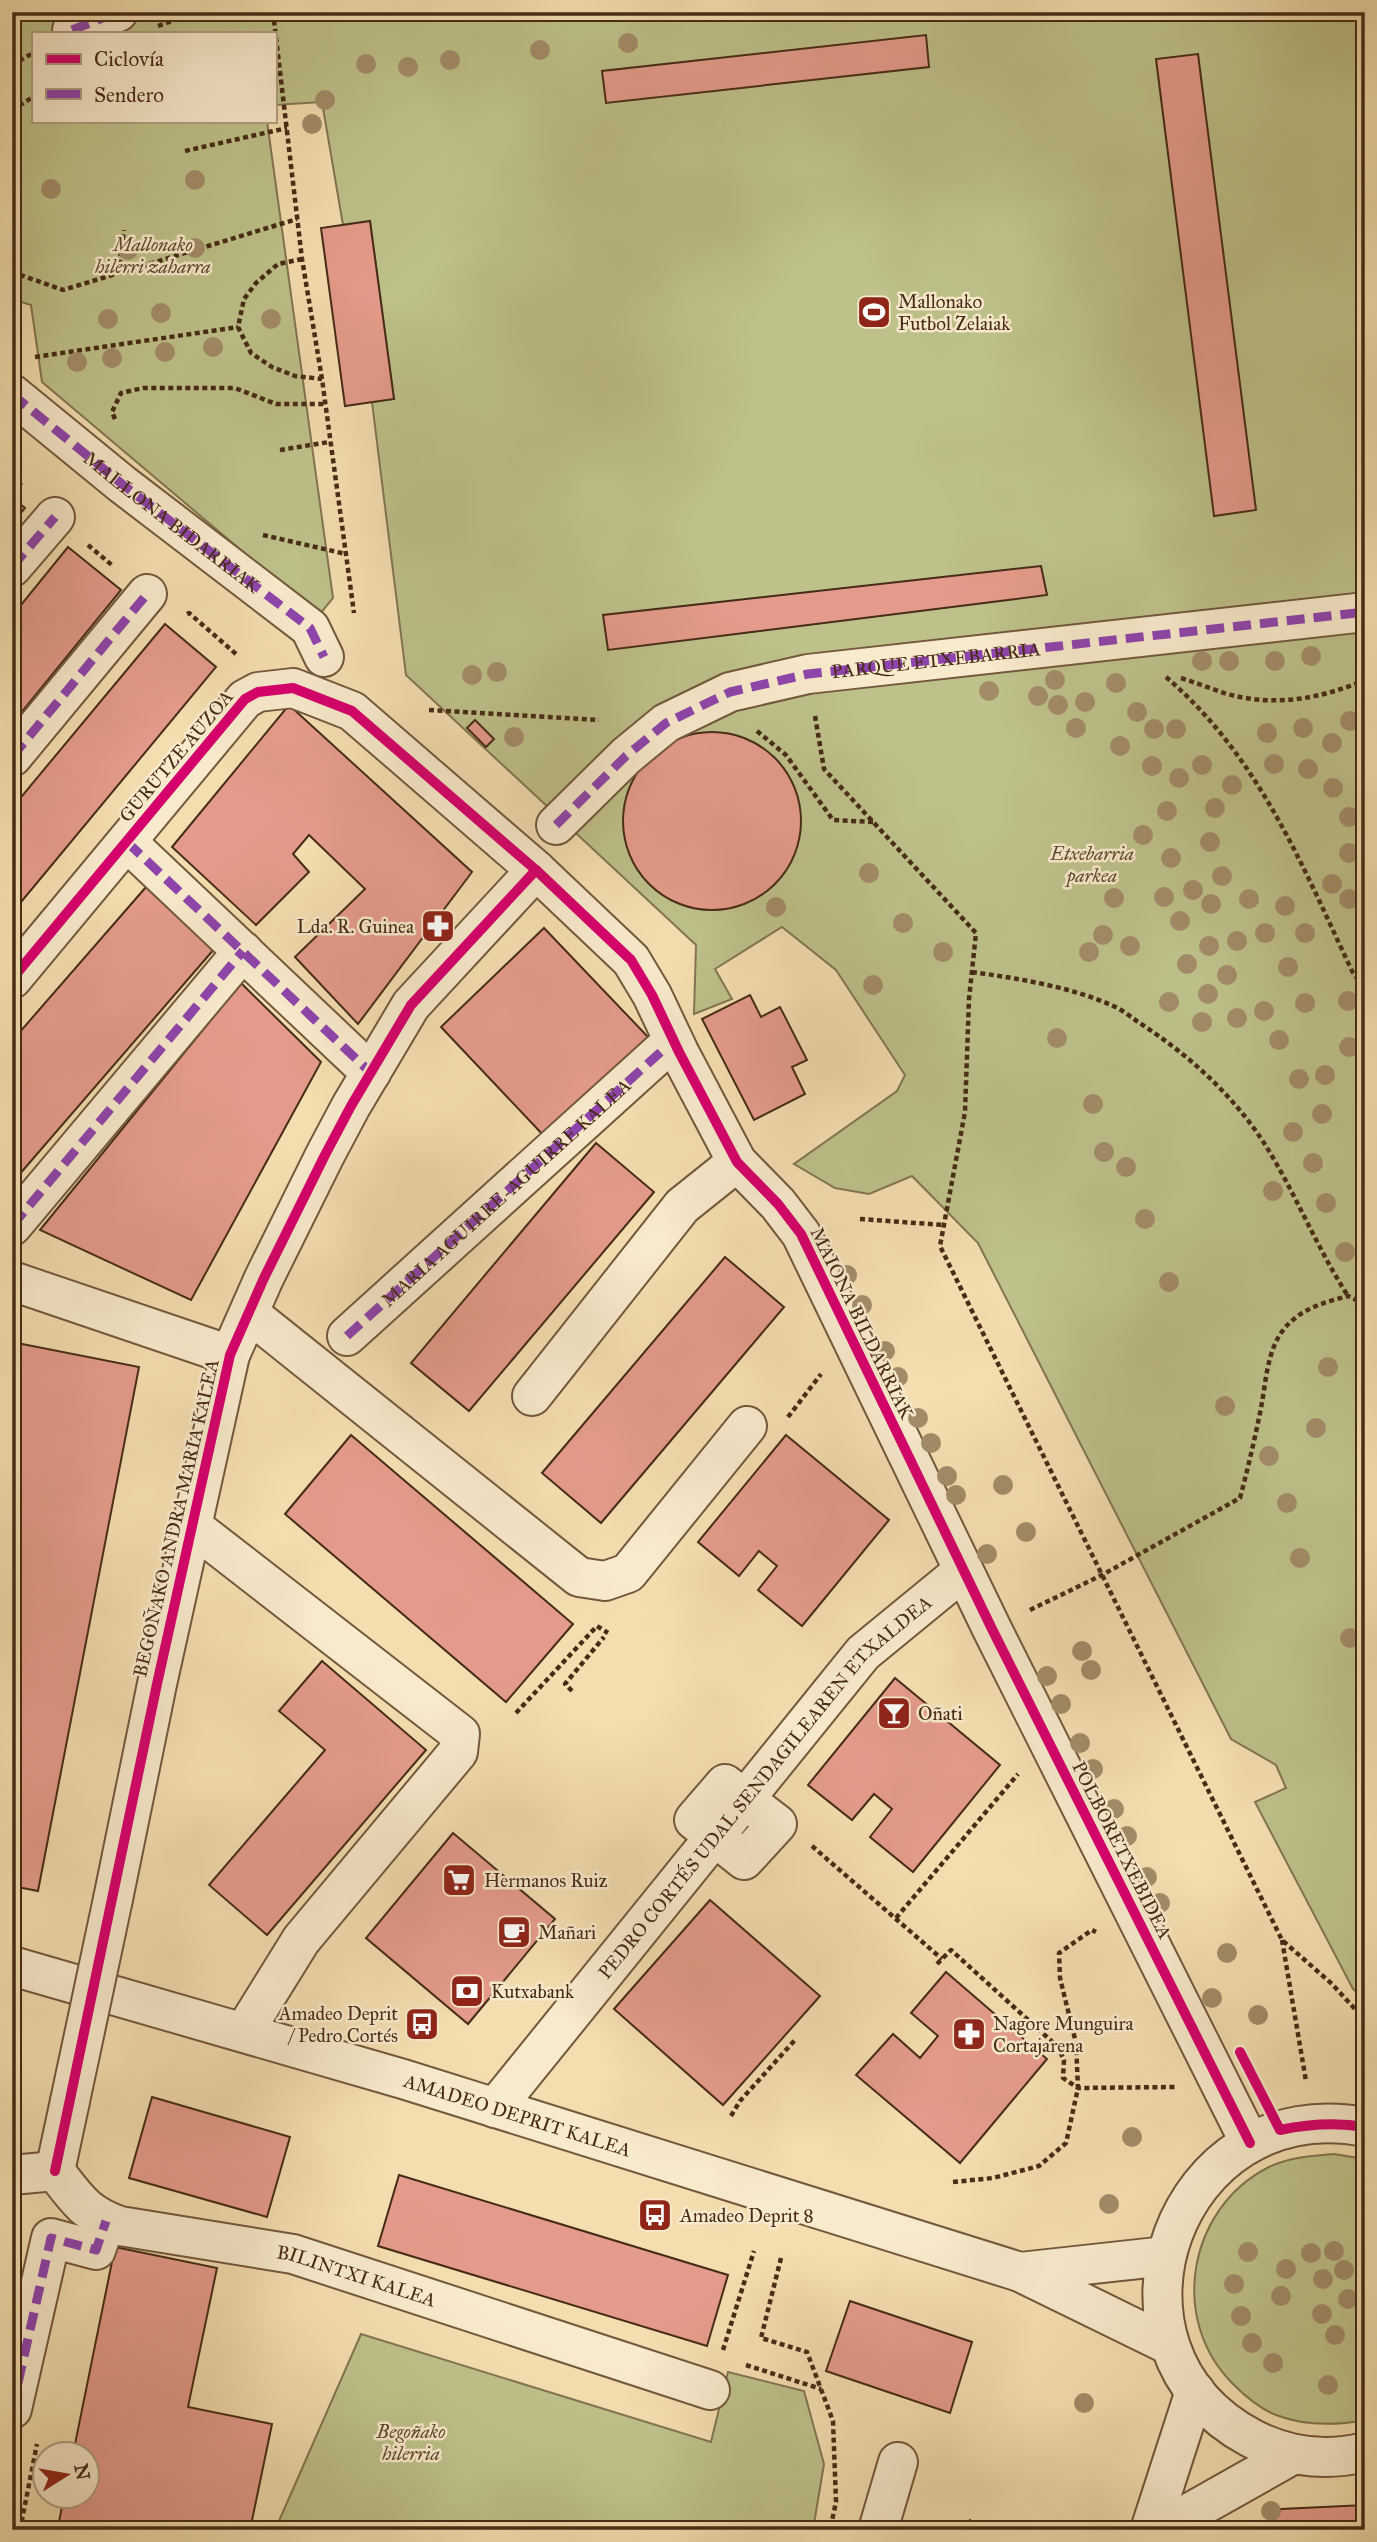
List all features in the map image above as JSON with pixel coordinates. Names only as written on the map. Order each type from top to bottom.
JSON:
[{"type":"street","points":[[72,30],[134,21]]},
{"type":"street","name":"MALLONA BIDARRIAK","points":[[12,394],[122,484],[310,628],[324,657]]},
{"type":"street","points":[[12,567],[55,517]]},
{"type":"street","points":[[12,757],[147,594]]},
{"type":"street","name":"PARQUE ETXEBARRIA","points":[[556,825],[626,756],[676,719],[730,692],[808,674],[1365,612]]},
{"type":"street","name":"GURUTZE AUZOA","points":[[12,979],[245,699],[258,692],[293,688],[352,711],[536,870]]},
{"type":"street","points":[[127,842],[371,1073]]},
{"type":"street","name":"BEGOÑAKO ANDRA MARIA KALEA","points":[[55,2171],[157,1684],[230,1356],[264,1278],[325,1155],[411,1006],[536,870]]},
{"type":"street","name":"MAIONA BILDARRIAK","points":[[536,870],[631,960],[652,995],[737,1162],[778,1204],[801,1234],[963,1571]]},
{"type":"street","points":[[12,1226],[243,951]]},
{"type":"street","name":"MARIA AGUIRRE-AGUIRRE KALEA","points":[[347,1336],[664,1049]]},
{"type":"street","points":[[532,1396],[682,1206],[737,1162]]},
{"type":"street","points":[[12,1281],[230,1356]]},
{"type":"street","points":[[250,1314],[579,1577],[605,1581],[628,1573],[747,1426]]},
{"type":"street","points":[[192,1526],[460,1734],[457,1752],[301,1940],[244,2032]]},
{"type":"street","name":"PEDRO CORTÉS UDAL SENDAGILEAREN ETXALDEA","points":[[495,2108],[863,1653],[963,1571]]},
{"type":"street","name":"POLBORETXEBIDEA","points":[[963,1571],[1250,2143]]},
{"type":"street","name":"AMADEO DEPRIT KALEA","points":[[12,1966],[244,2032],[495,2108],[1020,2272],[1169,2345]]},
{"type":"street","points":[[1358,2457],[1294,2454],[1266,2445],[1239,2431],[1215,2413],[1195,2391],[1169,2345],[1162,2293],[1166,2256],[1177,2221],[1196,2190],[1220,2163],[1250,2143],[1280,2130],[1312,2124],[1344,2123],[1365,2127]]},
{"type":"street","points":[[12,2175],[55,2171]]},
{"type":"street","name":"BILINTXI KALEA","points":[[55,2171],[83,2207],[120,2226],[293,2254],[721,2369]]},
{"type":"street","points":[[12,2409],[51,2238],[96,2250],[106,2221]]},
{"type":"street","name":"AMADEO DEPRIT KALEA","points":[[1020,2272],[1166,2256]]},
{"type":"street","points":[[1150,2530],[1195,2391]]},
{"type":"street","points":[[1159,2530],[1294,2454]]},
{"type":"street","points":[[878,2530],[898,2462]]},
{"type":"path","points":[[134,21],[197,12]]},
{"type":"path","points":[[273,12],[275,32]]},
{"type":"path","points":[[276,37],[302,259],[322,379],[355,615]]},
{"type":"path","points":[[12,65],[32,54]]},
{"type":"path","points":[[12,110],[32,98]]},
{"type":"path","points":[[185,151],[287,128]]},
{"type":"path","points":[[12,272],[63,290],[297,219]]},
{"type":"path","points":[[118,273],[124,230]]},
{"type":"path","points":[[302,259],[278,264],[256,283],[244,299],[238,327],[251,353],[295,376],[322,379]]},
{"type":"path","points":[[37,355],[238,327]]},
{"type":"path","points":[[116,423],[112,412],[121,393],[144,388],[235,388],[276,404],[325,404]]},
{"type":"path","points":[[280,450],[330,442]]},
{"type":"path","points":[[55,517],[147,594]]},
{"type":"path","points":[[257,533],[346,554]]},
{"type":"path","points":[[183,618],[189,613],[240,657]]},
{"type":"path","points":[[1365,680],[1328,695],[1267,701],[1229,694],[1160,672],[1192,699],[1240,756],[1259,785],[1282,824],[1352,971],[1365,990]]},
{"type":"path","points":[[808,674],[824,769],[976,933],[969,999],[965,1112],[940,1246],[1282,1940],[1306,2081]]},
{"type":"path","points":[[429,710],[750,724],[786,755],[833,820],[873,822]]},
{"type":"path","points":[[972,972],[1051,986],[1112,1005],[1189,1060],[1235,1105],[1271,1154],[1324,1259],[1348,1296],[1365,1304]]},
{"type":"path","points":[[860,1219],[944,1225]]},
{"type":"path","points":[[1022,1614],[1102,1575],[1240,1498],[1261,1406],[1266,1371],[1276,1341],[1293,1319],[1324,1302],[1348,1296]]},
{"type":"path","points":[[787,1418],[828,1365]]},
{"type":"path","points":[[516,1713],[597,1626],[606,1635],[565,1685],[572,1691]]},
{"type":"path","points":[[896,1917],[1020,1772]]},
{"type":"path","points":[[803,1838],[942,1959]]},
{"type":"path","points":[[953,2182],[993,2178],[1039,2166],[1066,2143],[1078,2088],[1076,2043],[1060,1978],[1059,1953],[1092,1930],[1102,1935]]},
{"type":"path","points":[[1282,1940],[1332,1984],[1365,2020]]},
{"type":"path","points":[[937,1964],[951,1950],[1058,2047],[1064,2060],[1063,2078],[1078,2088],[1177,2087]]},
{"type":"path","points":[[731,2116],[740,2101],[795,2040]]},
{"type":"path","points":[[754,2251],[721,2369],[822,2389]]},
{"type":"path","points":[[780,2258],[761,2338],[807,2352],[822,2389],[833,2421],[836,2502],[830,2530]]},
{"type":"path","points":[[20,2530],[38,2437]]},
{"type":"green space","points":[[12,12],[1365,12],[1365,2000],[1353,1989],[1255,1802],[1286,1788],[1276,1765],[1231,1739],[978,1243],[912,1176],[869,1194],[835,1188],[794,1164],[897,1091],[905,1075],[836,970],[782,927],[715,969],[732,999],[694,1014],[696,945],[406,675],[372,402],[394,399],[370,222],[343,225],[322,102],[276,105],[276,32],[32,32],[32,122],[267,122],[333,598],[320,614],[42,382],[31,305],[12,299]]},
{"type":"green space","points":[[1334,2154],[1365,2159],[1365,2420],[1320,2424],[1287,2419],[1270,2412],[1253,2402],[1233,2384],[1213,2358],[1200,2330],[1195,2299],[1196,2268],[1204,2238],[1219,2211],[1240,2187],[1267,2168],[1283,2161]]},
{"type":"green space","name":"Begoñako hilerria","points":[[361,2334],[711,2442],[728,2372],[804,2391],[824,2464],[813,2530],[275,2530]]},
{"type":"building","points":[[926,35],[929,67],[606,103],[602,71]]},
{"type":"building","points":[[1198,54],[1256,510],[1214,516],[1156,59]]},
{"type":"building","points":[[370,221],[394,399],[345,406],[321,228]]},
{"type":"building","points":[[12,498],[25,508],[12,524]]},
{"type":"building","points":[[68,547],[121,590],[12,724],[12,616]]},
{"type":"building","points":[[1041,566],[1047,595],[608,650],[603,615]]},
{"type":"building","points":[[165,624],[216,667],[12,913],[12,808]]},
{"type":"building","points":[[289,705],[472,872],[358,1024],[295,957],[365,889],[309,835],[293,854],[309,872],[256,925],[172,847]]},
{"type":"building","points":[[475,720],[494,739],[486,747],[467,728]]},
{"type":"building","points":[[712,732],[746,739],[775,758],[794,787],[801,821],[794,855],[775,884],[746,903],[712,910],[678,903],[649,884],[630,855],[623,821],[630,787],[649,758],[678,739]]},
{"type":"building","points":[[146,887],[215,948],[12,1183],[12,1041]]},
{"type":"building","points":[[544,928],[648,1037],[545,1137],[441,1027]]},
{"type":"building","points":[[241,983],[321,1062],[191,1300],[40,1230]]},
{"type":"building","points":[[750,995],[761,1017],[780,1007],[807,1060],[792,1067],[805,1094],[754,1120],[702,1019]]},
{"type":"building","points":[[596,1143],[654,1192],[469,1411],[411,1363]]},
{"type":"building","points":[[725,1257],[784,1307],[601,1523],[542,1473]]},
{"type":"building","points":[[12,1342],[139,1367],[38,1891],[12,1886]]},
{"type":"building","points":[[351,1435],[573,1624],[506,1702],[285,1514]]},
{"type":"building","points":[[786,1435],[889,1520],[802,1626],[758,1590],[777,1566],[759,1551],[739,1576],[698,1542]]},
{"type":"building","points":[[322,1661],[426,1750],[267,1935],[209,1885],[325,1750],[279,1711]]},
{"type":"building","points":[[895,1678],[1000,1765],[913,1872],[870,1837],[892,1809],[874,1794],[852,1820],[808,1785]]},
{"type":"building","points":[[453,1833],[555,1919],[468,2024],[366,1938]]},
{"type":"building","points":[[710,1900],[820,1996],[723,2105],[614,2009]]},
{"type":"building","points":[[946,1972],[1047,2059],[960,2163],[856,2075],[893,2034],[920,2058],[938,2036],[911,2013]]},
{"type":"building","points":[[152,2097],[290,2137],[267,2217],[129,2178]]},
{"type":"building","points":[[399,2175],[728,2275],[707,2346],[378,2246]]},
{"type":"building","points":[[115,2247],[217,2268],[188,2407],[272,2424],[250,2530],[95,2530],[59,2522],[61,2510],[102,2510],[102,2440],[76,2440]]},
{"type":"building","points":[[850,2301],[972,2342],[950,2413],[826,2371]]},
{"type":"building","points":[[1365,2505],[1365,2530],[1261,2530],[1281,2509]]},
{"type":"building","points":[[970,2520],[986,2530],[963,2530]]},
{"type":"marked path","points":[[72,30],[118,12]]},
{"type":"marked path","points":[[12,394],[122,484],[310,628],[324,657]]},
{"type":"marked path","points":[[12,567],[55,517]]},
{"type":"marked path","points":[[12,757],[147,594]]},
{"type":"marked path","points":[[556,825],[626,756],[666,723],[730,692],[808,674],[1365,612]]},
{"type":"marked path","points":[[127,842],[371,1073]]},
{"type":"marked path","points":[[12,1226],[243,951]]},
{"type":"marked path","points":[[347,1336],[664,1049]]},
{"type":"marked path","points":[[12,2409],[51,2238],[96,2250],[106,2221]]},
{"type":"cycle path","points":[[12,979],[245,699],[258,692],[293,688],[352,711],[536,870],[631,960],[652,995],[737,1162],[778,1204],[801,1234],[992,1629],[1250,2143]]},
{"type":"cycle path","points":[[55,2171],[157,1684],[230,1355],[264,1278],[325,1155],[411,1005],[536,870]]},
{"type":"cycle path","points":[[1240,2052],[1280,2130],[1322,2124],[1365,2127]]},
{"type":"place","name":"Mallonako Futbol Zelaiak","points":[[874,312]]},
{"type":"place","name":"Lda. R. Guinea","points":[[438,926]]},
{"type":"place","name":"Oñati","points":[[894,1713]]},
{"type":"place","name":"Hermanos Ruiz","points":[[459,1880]]},
{"type":"place","name":"Mañari","points":[[514,1932]]},
{"type":"place","name":"Kutxabank","points":[[467,1991]]},
{"type":"place","name":"Amadeo Deprit / Pedro Cortés","points":[[422,2024]]},
{"type":"place","name":"Nagore Munguira Cortajarena","points":[[969,2034]]},
{"type":"place","name":"Amadeo Deprit 8","points":[[655,2215]]},
{"type":"park label","name":"Mallonako hilerri zaharra","points":[[153,255]]},
{"type":"park label","name":"Etxebarria parkea","points":[[1092,864]]}]
